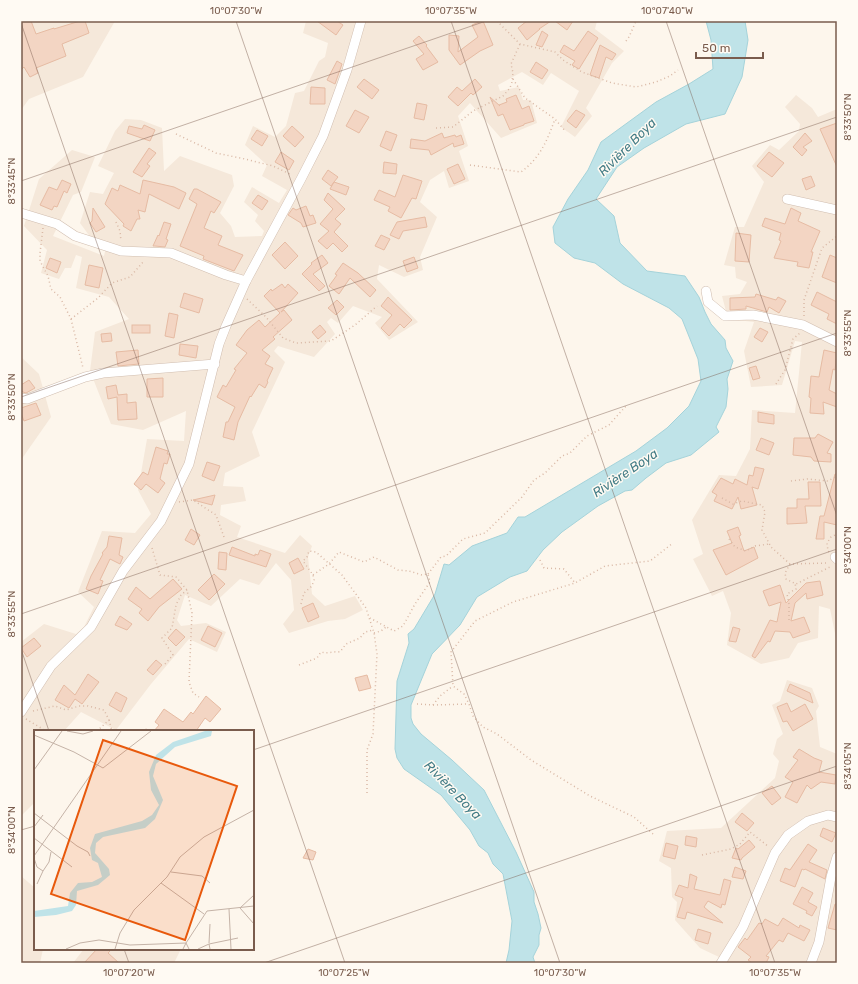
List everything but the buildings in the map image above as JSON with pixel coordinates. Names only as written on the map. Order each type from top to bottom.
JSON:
[{"type":"street","points":[[24,712],[51,666],[91,627],[123,571],[161,521],[170,503],[189,464],[226,326],[246,281],[323,136],[347,70],[361,21]]},
{"type":"street","points":[[787,199],[837,210]]},
{"type":"street","points":[[21,213],[57,224],[75,236],[121,251],[171,253],[226,275],[246,281]]},
{"type":"street","points":[[706,291],[708,302],[725,316],[753,315],[803,325],[837,342]]},
{"type":"street","points":[[21,398],[28,399],[85,377],[103,373],[215,364]]},
{"type":"street","points":[[721,963],[743,927],[775,852],[788,835],[808,821],[828,815],[837,817]]},
{"type":"street","points":[[811,963],[819,942],[831,877],[837,857]]},
{"type":"path","points":[[498,21],[520,44],[555,52],[563,60],[582,72],[618,84],[636,87],[656,82],[670,76],[678,70]]},
{"type":"path","points":[[626,41],[636,21]]},
{"type":"path","points":[[520,44],[511,64],[513,79],[525,98],[555,119],[566,132]]},
{"type":"path","points":[[436,128],[453,128],[473,112],[503,96],[510,88],[513,79]]},
{"type":"path","points":[[470,165],[521,172],[532,164],[547,140],[555,119]]},
{"type":"path","points":[[176,134],[216,153],[273,166],[301,179]]},
{"type":"path","points":[[44,220],[40,260],[48,276],[51,289],[60,297],[71,319],[85,377]]},
{"type":"path","points":[[116,222],[120,232],[121,251]]},
{"type":"path","points":[[776,384],[785,370],[793,339],[800,335],[803,325],[804,300],[822,248],[837,236]]},
{"type":"path","points":[[71,319],[98,298],[112,283],[130,277],[151,253]]},
{"type":"path","points":[[244,296],[266,317],[283,338],[296,343],[331,341],[356,325],[377,306]]},
{"type":"path","points":[[313,575],[329,564],[339,552],[364,562],[374,557],[398,570],[409,571],[422,575],[428,574],[441,557],[446,556],[463,539],[485,533],[522,497],[534,480],[546,473],[562,456],[570,453],[587,436],[609,425],[626,406]]},
{"type":"path","points":[[792,481],[807,478],[828,481],[837,476]]},
{"type":"path","points":[[722,498],[733,504],[742,501],[762,505],[766,512],[762,530],[771,547],[790,564],[835,563],[836,560]]},
{"type":"path","points":[[170,503],[193,500],[216,515],[224,537]]},
{"type":"path","points":[[836,560],[828,551],[827,543],[837,534]]},
{"type":"path","points":[[149,536],[160,575],[176,577],[187,590],[192,613],[189,682],[193,693],[199,697]]},
{"type":"path","points":[[729,539],[735,547],[746,551],[755,546],[769,544]]},
{"type":"path","points":[[453,686],[451,652],[475,621],[513,602],[575,583],[605,566],[650,561],[673,543]]},
{"type":"path","points":[[301,604],[304,593],[312,586],[314,580],[313,575],[303,561],[307,557],[309,551],[316,552],[342,575],[366,608],[370,618],[377,654],[373,734],[367,750],[367,795]]},
{"type":"path","points":[[540,560],[544,568],[564,569],[575,583]]},
{"type":"path","points":[[795,583],[836,560]]},
{"type":"path","points":[[790,564],[785,573],[786,579],[795,583]]},
{"type":"path","points":[[370,618],[394,631],[403,626],[415,604],[430,582],[428,574]]},
{"type":"path","points":[[789,620],[789,604],[787,594],[796,589],[795,583]]},
{"type":"path","points":[[165,664],[173,655],[162,638],[172,628],[176,605],[181,595],[187,590]]},
{"type":"path","points":[[374,633],[381,631],[386,626]]},
{"type":"path","points":[[299,665],[317,658],[321,652],[327,654],[334,651],[340,652],[346,644],[360,638],[365,632],[373,630]]},
{"type":"path","points":[[453,686],[464,694],[473,716],[483,727],[497,734],[531,760],[590,796],[634,817],[653,834]]},
{"type":"path","points":[[433,705],[440,696],[453,686]]},
{"type":"path","points":[[417,704],[469,704]]},
{"type":"path","points":[[24,712],[55,706],[66,710],[79,706],[88,706],[104,710],[112,730]]},
{"type":"path","points":[[24,712],[45,730]]},
{"type":"path","points":[[99,730],[109,720]]},
{"type":"path","points":[[702,855],[731,849],[740,844],[750,832],[775,852]]},
{"type":"shaded area","points":[[21,21],[115,21],[83,77],[29,99],[21,110]]},
{"type":"shaded area","points":[[306,21],[597,21],[595,29],[624,51],[612,63],[586,108],[592,116],[575,137],[561,127],[579,91],[551,73],[543,85],[522,72],[498,85],[500,91],[519,87],[523,100],[531,100],[537,123],[501,138],[470,103],[458,116],[468,146],[459,151],[469,181],[449,188],[444,171],[430,180],[420,202],[437,217],[420,257],[423,270],[404,277],[379,265],[377,279],[418,322],[389,340],[375,323],[382,317],[353,306],[338,323],[331,318],[327,322],[335,334],[314,357],[278,346],[274,351],[285,362],[252,432],[260,456],[225,473],[223,486],[243,487],[246,501],[221,505],[220,515],[241,526],[237,537],[285,553],[300,535],[312,546],[308,557],[312,594],[325,606],[355,596],[363,610],[345,619],[328,621],[289,633],[283,624],[294,610],[291,580],[276,563],[259,585],[240,579],[211,606],[185,595],[177,620],[181,626],[206,623],[226,632],[217,652],[189,639],[151,684],[116,730],[81,712],[65,730],[34,730],[34,803],[21,816],[21,642],[44,624],[76,634],[84,627],[94,607],[78,592],[102,531],[135,533],[151,514],[138,490],[147,439],[184,441],[186,411],[143,430],[111,424],[90,371],[95,332],[129,319],[109,297],[76,288],[82,257],[76,255],[71,268],[65,268],[59,279],[41,273],[47,250],[24,226],[39,179],[72,150],[95,157],[81,192],[73,195],[53,236],[104,256],[107,243],[91,238],[80,223],[90,192],[103,194],[114,173],[98,166],[115,131],[125,119],[141,120],[162,128],[164,171],[180,156],[232,175],[234,186],[220,213],[231,226],[235,237],[262,236],[264,231],[255,221],[258,215],[244,202],[252,187],[279,203],[287,190],[262,176],[267,165],[245,145],[253,126],[275,137],[286,126],[295,93],[304,91],[319,61],[325,57],[328,43],[303,33]]},
{"type":"shaded area","points":[[796,95],[812,108],[818,117],[837,109],[837,643],[830,609],[819,606],[818,638],[798,643],[789,658],[761,664],[727,645],[731,613],[723,591],[712,596],[693,559],[703,554],[692,520],[719,475],[736,476],[750,449],[752,410],[795,413],[802,342],[795,341],[782,385],[751,387],[744,351],[754,322],[728,319],[722,296],[740,294],[747,282],[736,278],[735,267],[724,265],[735,227],[744,227],[764,182],[752,166],[770,145],[779,150],[799,131],[800,124],[785,107]]},
{"type":"shaded area","points":[[21,357],[39,374],[51,417],[21,460]]},
{"type":"shaded area","points":[[787,680],[812,688],[819,706],[816,711],[820,747],[837,754],[837,963],[715,963],[719,957],[700,948],[675,920],[677,902],[672,897],[671,868],[659,861],[667,831],[721,828],[775,778],[779,761],[773,754],[777,739],[783,734],[772,705],[780,701]]},
{"type":"shaded area","points":[[21,876],[34,887],[34,950],[43,950],[40,963],[21,963]]},
{"type":"shaded area","points":[[83,950],[180,950],[174,963],[73,963]]},
{"type":"water","name":"Rivière Boya","points":[[706,21],[745,21],[748,40],[742,77],[725,114],[686,124],[644,148],[617,167],[596,199],[614,216],[620,243],[647,271],[685,276],[699,297],[711,324],[725,340],[726,348],[733,361],[727,379],[728,389],[726,407],[716,427],[719,432],[691,455],[666,463],[632,490],[625,491],[598,506],[562,532],[543,550],[527,571],[510,577],[477,597],[460,625],[432,654],[411,705],[411,718],[413,724],[421,734],[484,790],[516,852],[534,892],[534,902],[541,928],[539,945],[533,957],[535,963],[506,963],[512,921],[503,874],[493,864],[488,853],[479,846],[470,830],[441,795],[404,769],[397,758],[395,749],[397,681],[409,643],[408,634],[414,629],[435,594],[444,564],[449,565],[472,546],[507,533],[518,517],[525,517],[636,451],[667,428],[689,406],[701,381],[698,359],[682,319],[669,308],[623,284],[595,263],[574,258],[555,243],[553,227],[568,199],[588,170],[601,142],[656,102],[713,69],[711,40]]}]
